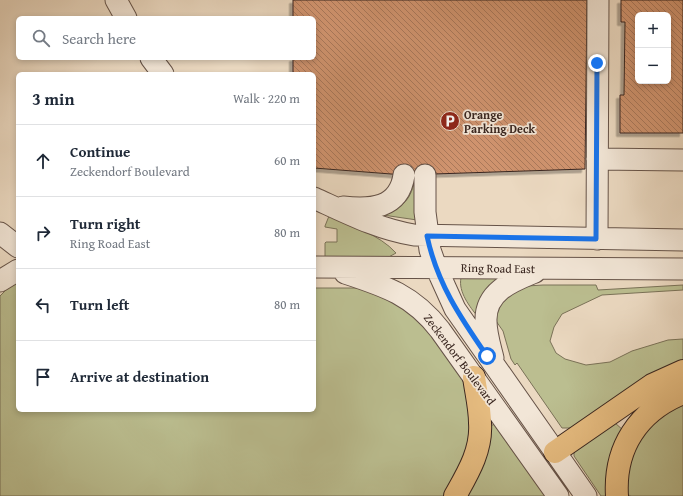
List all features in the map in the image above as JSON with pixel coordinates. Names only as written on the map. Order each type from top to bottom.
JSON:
[{"type":"highway","points":[[555,452],[652,385],[683,371]]},
{"type":"highway","points":[[455,496],[472,465],[479,439],[480,422],[474,377]]},
{"type":"highway","points":[[617,496],[617,470],[627,441],[632,432],[655,408],[683,393]]},
{"type":"street","points":[[116,0],[125,16]]},
{"type":"street","points":[[596,239],[598,0]]},
{"type":"street","points":[[152,60],[162,72]]},
{"type":"street","points":[[597,159],[683,160]]},
{"type":"street","points":[[322,201],[356,208],[378,207],[385,204],[397,194],[404,175]]},
{"type":"street","name":"Zeckendorf Boulevard","points":[[425,175],[425,212],[427,236],[436,267],[460,318],[586,496]]},
{"type":"street","points":[[322,201],[361,220],[387,230],[414,236],[683,240]]},
{"type":"street","points":[[0,233],[16,245]]},
{"type":"street","name":"Zeckendorf Boulevard","points":[[320,267],[380,284],[417,305],[433,321],[558,496]]},
{"type":"street","name":"Ring Road East","points":[[320,267],[683,269]]},
{"type":"street","points":[[494,366],[486,321],[490,302],[497,292],[509,283],[544,269]]},
{"type":"street","points":[[0,281],[16,271]]},
{"type":"green space","points":[[416,172],[417,220],[383,215],[398,208],[407,200],[413,188]]},
{"type":"green space","points":[[329,216],[373,236],[389,246],[396,253],[385,259],[325,258],[325,243],[337,242],[337,229],[325,227]]},
{"type":"green space","points":[[504,276],[478,317],[468,304],[463,294],[461,289],[461,278]]},
{"type":"green space","points":[[16,284],[16,412],[316,412],[316,288],[356,288],[373,290],[389,295],[427,325],[464,378],[476,427],[451,496],[0,496],[0,296],[10,286]]},
{"type":"green space","points":[[596,285],[598,290],[683,285],[683,290],[602,295],[562,314],[554,327],[550,341],[556,353],[565,359],[586,365],[610,362],[632,351],[668,340],[683,339],[683,362],[574,428],[562,428],[517,363],[515,365],[511,359],[503,331],[496,321],[496,309],[502,297],[527,286]]},
{"type":"green space","points":[[683,402],[683,496],[631,496],[626,494],[630,458],[639,439],[657,419]]},
{"type":"green space","points":[[614,422],[624,431],[612,448],[616,453],[612,496],[601,496],[574,456],[574,452]]},
{"type":"green space","points":[[495,424],[548,496],[465,496],[490,426]]},
{"type":"building","name":"Orange Parking Deck","points":[[293,0],[587,0],[585,169],[404,175],[316,168],[316,72],[293,72],[293,60],[316,60],[316,16],[293,16]]},
{"type":"building","points":[[621,0],[683,0],[683,133],[620,133],[620,95],[624,95],[625,22],[621,22]]},
{"type":"place","name":"Orange Parking Deck","points":[[450,121]]},
{"type":"route","points":[[487,356],[455,309],[436,267],[427,236],[596,239],[597,63]]}]
